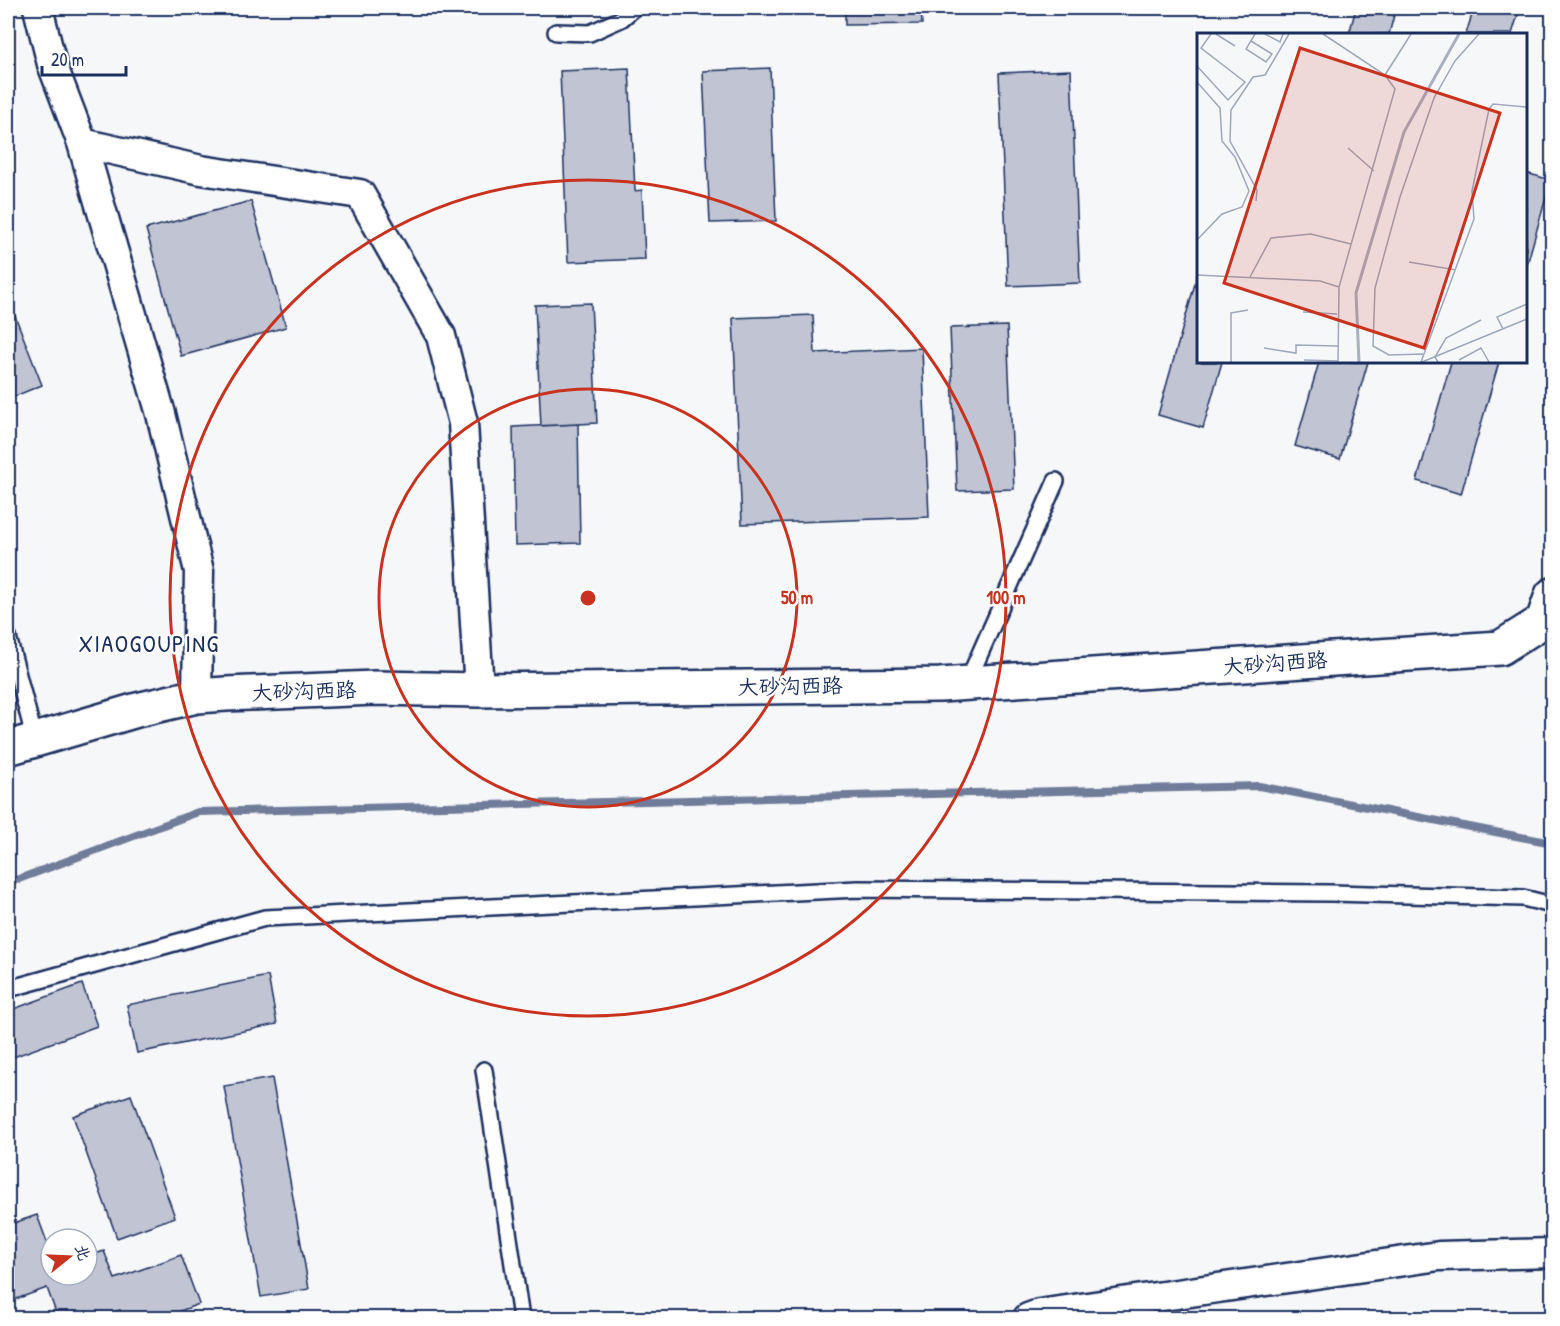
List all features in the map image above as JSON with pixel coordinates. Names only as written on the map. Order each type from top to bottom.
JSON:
[{"type":"street","points":[[38,8],[52,63],[82,143],[161,414],[199,571],[197,696]]},
{"type":"street","points":[[82,143],[201,170],[360,194],[441,336],[463,423],[479,690]]},
{"type":"street","name":"大砂沟西路","points":[[21,744],[136,710],[197,696],[375,688],[479,690],[967,683],[1500,648],[1543,621],[1552,595]]},
{"type":"street","points":[[1028,1318],[1051,1312],[1439,1256],[1552,1253]]},
{"type":"lane","points":[[556,32],[590,33],[621,19],[634,8]]},
{"type":"lane","points":[[967,683],[1056,481]]},
{"type":"lane","points":[[8,637],[21,744]]},
{"type":"lane","points":[[8,990],[265,918],[858,889],[1331,893],[1523,898],[1552,905]]},
{"type":"lane","points":[[484,1070],[521,1318]]},
{"type":"building","points":[[845,8],[921,8],[922,24],[845,25]]},
{"type":"building","points":[[1356,8],[1396,8],[1389,33],[1349,33]]},
{"type":"building","points":[[1474,8],[1520,8],[1512,33],[1466,33]]},
{"type":"building","points":[[629,68],[635,191],[642,190],[645,259],[568,262],[560,71]]},
{"type":"building","points":[[770,68],[776,221],[710,223],[703,71]]},
{"type":"building","points":[[1071,70],[1080,283],[1008,286],[999,73]]},
{"type":"building","points":[[1527,173],[1551,180],[1527,264]]},
{"type":"building","points":[[251,201],[286,327],[181,356],[146,229]]},
{"type":"building","points":[[1197,277],[1197,363],[1222,363],[1203,428],[1158,415]]},
{"type":"building","points":[[591,303],[597,423],[541,426],[535,305]]},
{"type":"building","points":[[12,308],[42,385],[8,399],[8,310]]},
{"type":"building","points":[[813,315],[815,353],[922,348],[929,517],[742,524],[733,318]]},
{"type":"building","points":[[1007,326],[1014,489],[957,491],[950,328]]},
{"type":"building","points":[[1319,363],[1368,363],[1340,459],[1295,446]]},
{"type":"building","points":[[1451,363],[1499,363],[1461,494],[1417,481]]},
{"type":"building","points":[[578,424],[580,543],[515,545],[513,427]]},
{"type":"building","points":[[268,976],[277,1024],[137,1053],[127,1005]]},
{"type":"building","points":[[82,984],[97,1026],[8,1059],[8,1011]]},
{"type":"building","points":[[272,1078],[309,1289],[261,1297],[224,1086]]},
{"type":"building","points":[[131,1095],[175,1217],[117,1238],[73,1116]]},
{"type":"building","points":[[8,1215],[11,1224],[37,1215],[41,1227],[39,1227],[39,1287],[99,1287],[99,1253],[104,1251],[115,1279],[181,1255],[199,1304],[161,1318],[123,1318],[120,1310],[97,1318],[58,1318],[47,1288],[8,1302]]},
{"type":"waterway","points":[[8,883],[198,812],[1259,786],[1552,843]]},
{"type":"district","name":"XIAOGOUPING","points":[[149,643]]}]
